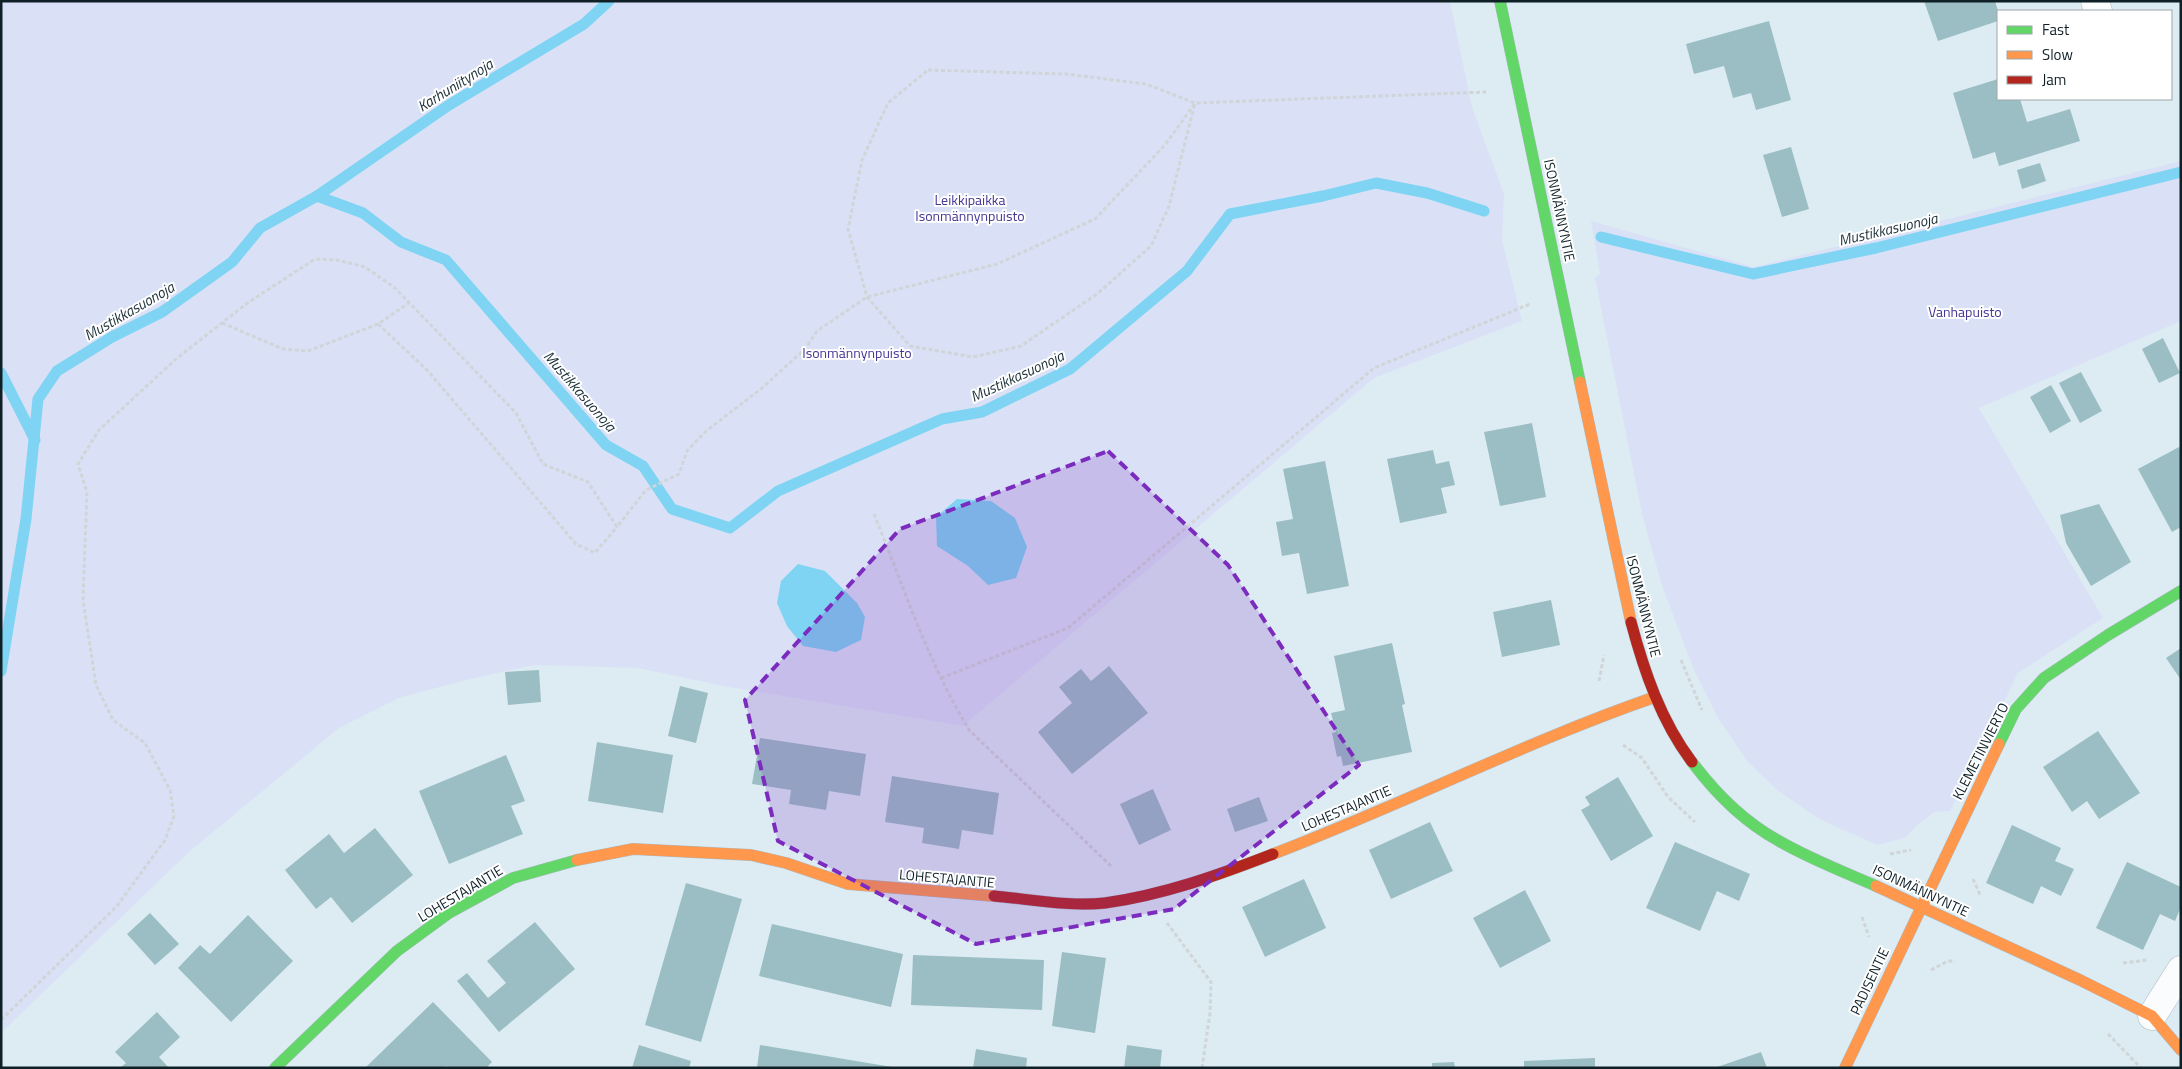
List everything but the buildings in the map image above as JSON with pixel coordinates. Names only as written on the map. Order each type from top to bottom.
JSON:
[{"type":"street","name":"ISONMÄNNYNTIE","points":[[1500,1],[1607,518],[1635,644],[1655,697],[1685,753],[1718,796],[1754,826],[1780,842],[2080,980],[2152,1016],[2181,1050]]},
{"type":"street","name":"KLEMETINVIERTO","points":[[1922,908],[2016,710],[2044,678],[2108,635],[2181,590]]},
{"type":"street","name":"LOHESTAJANTIE","points":[[275,1068],[397,951],[449,913],[513,878],[576,860],[633,850],[751,855],[786,863],[848,884],[1062,902],[1103,903],[1142,896],[1210,878],[1323,834],[1591,719],[1655,697]]},
{"type":"street","name":"PADISENTIE","points":[[1845,1068],[1922,908]]},
{"type":"street","points":[[2152,1016],[2179,972]]},
{"type":"path","points":[[1195,104],[1169,206],[1151,246],[1097,294],[1021,346],[973,357],[910,346],[867,297],[848,228],[862,160],[888,103],[928,70],[1066,74],[1146,84],[1195,104],[1488,92],[1519,86]]},
{"type":"path","points":[[378,324],[427,370],[576,544],[596,553],[646,490],[679,474],[687,451],[705,432],[762,388],[805,349],[817,331],[867,297],[997,264],[1095,220],[1164,145],[1195,104]]},
{"type":"path","points":[[1,1020],[117,906],[165,840],[174,816],[170,790],[145,743],[112,720],[96,685],[83,600],[87,492],[78,464],[99,430],[176,359],[246,304],[315,258],[337,260],[366,267],[395,288],[516,413],[543,464],[588,482],[617,527]]},
{"type":"path","points":[[940,678],[1068,628],[1374,368],[1534,302],[1536,310]]},
{"type":"path","points":[[222,324],[283,350],[308,351],[378,324],[409,303]]},
{"type":"path","points":[[874,514],[940,678],[970,731],[1157,910],[1210,982],[1210,1014],[1202,1068]]},
{"type":"path","points":[[1604,654],[1598,686],[1582,699],[1603,743],[1622,744],[1642,758],[1668,797],[1701,827]]},
{"type":"path","points":[[1680,658],[1706,718]]},
{"type":"path","points":[[1887,855],[1911,850],[1930,836],[1972,855],[1972,876],[1983,901]]},
{"type":"path","points":[[1857,913],[1862,918],[1869,938],[1870,956],[1921,975],[1948,961],[1957,962]]},
{"type":"path","points":[[2115,959],[2124,963],[2149,960],[2179,972]]},
{"type":"path","points":[[2101,1028],[2140,1068]]},
{"type":"highlighted area","points":[[1108,451],[1228,565],[1359,765],[1174,909],[976,944],[778,841],[745,700],[900,529]]},
{"type":"green space","name":"Isonmännynpuisto","points":[[1,1],[1450,1],[1472,107],[1504,194],[1502,240],[1522,321],[1374,378],[963,726],[723,686],[638,668],[534,665],[466,680],[399,698],[339,728],[189,852],[1,1033]]},
{"type":"green space","name":"Vanhapuisto","points":[[2181,161],[2181,321],[1979,408],[2103,618],[2018,673],[1950,811],[1934,812],[1917,825],[1905,838],[1877,845],[1819,819],[1777,790],[1747,761],[1718,718],[1694,670],[1662,586],[1642,514],[1595,278],[1600,274],[1591,221],[1754,267]]},
{"type":"water","points":[[957,499],[991,501],[1015,518],[1027,547],[1016,578],[988,585],[968,566],[937,546],[936,517]]},
{"type":"water","points":[[798,564],[825,571],[857,603],[865,617],[861,640],[836,652],[803,646],[787,626],[777,603],[781,581]]},
{"type":"waterway","name":"Karhuniitynoja","points":[[317,196],[449,105],[584,24],[609,1]]},
{"type":"waterway","name":"Mustikkasuonoja","points":[[1601,237],[1753,274],[1876,248],[2181,172]]},
{"type":"waterway","name":"Mustikkasuonoja","points":[[1,671],[26,519],[38,399],[57,371],[112,337],[162,312],[232,262],[260,228],[317,196],[363,213],[401,242],[446,260],[606,445],[643,466],[672,509],[730,528],[778,491],[942,419],[982,412],[1070,369],[1187,271],[1230,214],[1323,196],[1376,183],[1427,193],[1484,211]]},
{"type":"waterway","points":[[1,373],[35,440]]},
{"type":"traffic: fast","points":[[1500,1],[1580,382]]},
{"type":"traffic: fast","points":[[1999,744],[2016,709],[2044,678],[2108,635],[2181,591]]},
{"type":"traffic: fast","points":[[1692,762],[1731,806],[1754,825],[1791,848],[1876,886]]},
{"type":"traffic: fast","points":[[275,1068],[397,951],[449,913],[513,878],[577,860]]},
{"type":"traffic: slow","points":[[1580,382],[1631,622]]},
{"type":"traffic: slow","points":[[1273,854],[1559,734],[1655,697]]},
{"type":"traffic: slow","points":[[1845,1068],[1999,744]]},
{"type":"traffic: slow","points":[[577,860],[633,849],[751,855],[786,863],[848,884],[994,896]]},
{"type":"traffic: slow","points":[[1876,886],[2080,980],[2152,1016],[2181,1050]]},
{"type":"traffic: jam","points":[[1631,622],[1655,695],[1671,730],[1692,762]]},
{"type":"traffic: jam","points":[[994,896],[1064,903],[1105,903],[1169,890],[1273,854]]},
{"type":"park label","name":"Leikkipaikka Isonmännynpuisto","points":[[970,207]]}]
